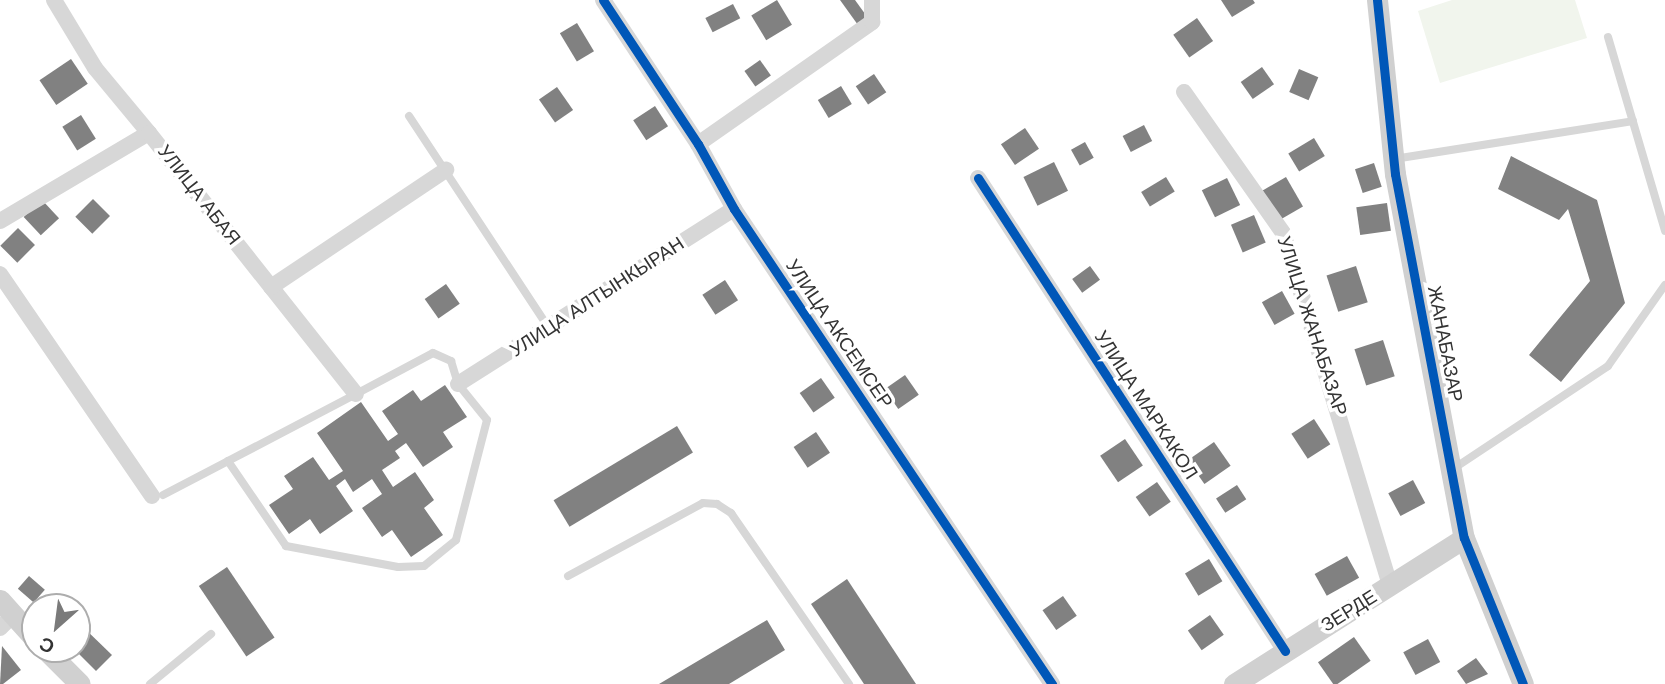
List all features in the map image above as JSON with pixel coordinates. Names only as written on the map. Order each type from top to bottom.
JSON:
[{"type":"street","points":[[54,0],[95,68],[149,133]]},
{"type":"street","name":"УЛИЦА АКСЕМСЕР","points":[[603,0],[698,144],[734,209],[1052,684]]},
{"type":"street","points":[[698,144],[872,22],[872,0]]},
{"type":"street","name":"ЖАНАБАЗАР","points":[[1377,0],[1394,159],[1464,538],[1523,684]]},
{"type":"street","name":"УЛИЦА ЖАНАБАЗАР","points":[[1184,92],[1283,233],[1390,585]]},
{"type":"street","name":"УЛИЦА АБАЯ","points":[[0,221],[149,133],[356,394]]},
{"type":"street","points":[[271,287],[446,170]]},
{"type":"street","name":"УЛИЦА МАРКАКОЛ","points":[[978,178],[1285,651]]},
{"type":"street","name":"УЛИЦА АЛТЫНКЫРАН","points":[[458,384],[734,209]]},
{"type":"street","points":[[0,274],[157,495]]},
{"type":"street","name":"ЗЕРДЕ","points":[[1234,684],[1464,538]]},
{"type":"street","points":[[4,615],[21,628]]},
{"type":"street","points":[[59,663],[80,684]]},
{"type":"lane","points":[[1608,37],[1665,231]]},
{"type":"lane","points":[[409,117],[548,328]]},
{"type":"lane","points":[[1394,159],[1633,121]]},
{"type":"lane","points":[[1451,471],[1608,366],[1665,285]]},
{"type":"lane","points":[[157,495],[433,354],[451,361],[458,384],[487,420],[456,540],[424,566],[398,567],[286,546],[228,461]]},
{"type":"lane","points":[[568,576],[703,503],[718,504],[731,513],[849,684]]},
{"type":"lane","points":[[150,684],[211,634]]},
{"type":"shaded area","points":[[1452,0],[1575,0],[1587,38],[1440,83],[1418,11]]},
{"type":"building","points":[[777,0],[792,25],[766,40],[751,15]]},
{"type":"building","points":[[840,0],[855,0],[868,18],[858,25]]},
{"type":"building","points":[[1221,0],[1253,0],[1255,3],[1232,17]]},
{"type":"building","points":[[733,4],[740,18],[713,32],[705,18]]},
{"type":"building","points":[[1197,18],[1213,41],[1189,58],[1173,35]]},
{"type":"building","points":[[577,23],[594,51],[577,62],[560,33]]},
{"type":"building","points":[[71,59],[88,84],[56,105],[39,80]]},
{"type":"building","points":[[760,60],[771,76],[755,86],[744,71]]},
{"type":"building","points":[[1262,67],[1274,84],[1253,99],[1241,82]]},
{"type":"building","points":[[1299,69],[1318,77],[1309,100],[1289,92]]},
{"type":"building","points":[[874,74],[886,92],[868,105],[856,86]]},
{"type":"building","points":[[841,86],[852,104],[829,118],[818,100]]},
{"type":"building","points":[[557,87],[573,110],[555,123],[539,100]]},
{"type":"building","points":[[655,106],[668,126],[646,140],[633,120]]},
{"type":"building","points":[[81,115],[96,139],[77,150],[62,127]]},
{"type":"building","points":[[1144,125],[1152,141],[1131,152],[1123,136]]},
{"type":"building","points":[[1025,128],[1039,149],[1015,165],[1001,144]]},
{"type":"building","points":[[1314,138],[1325,156],[1299,171],[1288,153]]},
{"type":"building","points":[[1085,142],[1094,158],[1080,166],[1071,150]]},
{"type":"building","points":[[1511,156],[1597,200],[1625,303],[1561,382],[1529,355],[1590,281],[1568,209],[1559,220],[1498,189]]},
{"type":"building","points":[[1054,162],[1068,191],[1037,206],[1023,177]]},
{"type":"building","points":[[1374,163],[1382,187],[1363,193],[1355,169]]},
{"type":"building","points":[[1166,177],[1175,192],[1150,207],[1141,192]]},
{"type":"building","points":[[1286,177],[1303,206],[1280,220],[1263,190]]},
{"type":"building","points":[[1227,178],[1240,205],[1215,217],[1202,190]]},
{"type":"building","points":[[93,199],[110,216],[92,234],[75,217]]},
{"type":"building","points":[[42,200],[59,218],[41,235],[24,217]]},
{"type":"building","points":[[1387,203],[1391,231],[1360,235],[1356,207]]},
{"type":"building","points":[[1254,215],[1266,243],[1243,252],[1231,225]]},
{"type":"building","points":[[18,228],[35,245],[17,263],[0,246]]},
{"type":"building","points":[[1090,266],[1100,280],[1082,293],[1072,279]]},
{"type":"building","points":[[1356,266],[1368,302],[1338,312],[1327,276]]},
{"type":"building","points":[[725,280],[738,300],[715,315],[702,295]]},
{"type":"building","points":[[446,284],[460,304],[438,319],[425,299]]},
{"type":"building","points":[[1282,291],[1295,314],[1274,325],[1262,302]]},
{"type":"building","points":[[1383,340],[1395,376],[1366,385],[1354,349]]},
{"type":"building","points":[[905,375],[919,395],[898,409],[885,389]]},
{"type":"building","points":[[821,378],[835,398],[813,413],[800,393]]},
{"type":"building","points":[[445,385],[467,417],[443,432],[453,447],[423,467],[406,443],[395,451],[400,458],[382,470],[393,487],[415,472],[434,500],[424,508],[443,535],[411,557],[392,530],[382,537],[362,508],[382,494],[372,479],[353,492],[345,479],[336,486],[353,511],[320,534],[310,519],[289,534],[269,505],[293,489],[284,476],[313,457],[329,480],[343,471],[317,433],[361,402],[388,441],[398,434],[382,411],[413,390],[421,401]]},
{"type":"building","points":[[1314,419],[1330,444],[1308,459],[1291,434]]},
{"type":"building","points":[[677,426],[693,453],[570,527],[554,500]]},
{"type":"building","points":[[816,432],[830,453],[808,468],[794,447]]},
{"type":"building","points":[[1125,439],[1143,466],[1118,482],[1100,456]]},
{"type":"building","points":[[1214,442],[1231,466],[1204,484],[1188,460]]},
{"type":"building","points":[[1413,480],[1425,503],[1400,516],[1388,493]]},
{"type":"building","points":[[1157,482],[1171,502],[1149,517],[1136,497]]},
{"type":"building","points":[[1237,485],[1246,499],[1225,513],[1216,499]]},
{"type":"building","points":[[1347,556],[1359,578],[1327,596],[1315,574]]},
{"type":"building","points":[[1209,559],[1222,581],[1198,596],[1185,573]]},
{"type":"building","points":[[227,567],[275,637],[246,656],[199,586]]},
{"type":"building","points":[[29,576],[45,590],[42,593],[23,593],[18,589]]},
{"type":"building","points":[[847,579],[916,684],[864,684],[811,604]]},
{"type":"building","points":[[1063,596],[1077,616],[1056,630],[1043,610]]},
{"type":"building","points":[[1210,615],[1224,635],[1202,650],[1188,630]]},
{"type":"building","points":[[767,620],[785,650],[729,684],[659,684]]},
{"type":"building","points":[[91,635],[112,655],[96,671],[88,663],[91,663]]},
{"type":"building","points":[[1354,637],[1371,661],[1337,684],[1333,684],[1318,662]]},
{"type":"building","points":[[1428,639],[1440,662],[1415,675],[1403,652]]},
{"type":"building","points":[[2,646],[21,670],[0,684]]},
{"type":"building","points":[[1476,658],[1488,674],[1466,684],[1457,671]]},
{"type":"cycle path","points":[[603,0],[698,144],[734,209],[1052,684]]},
{"type":"cycle path","points":[[1377,0],[1395,174],[1464,538],[1523,684]]},
{"type":"cycle path","points":[[978,178],[1285,651]]}]
